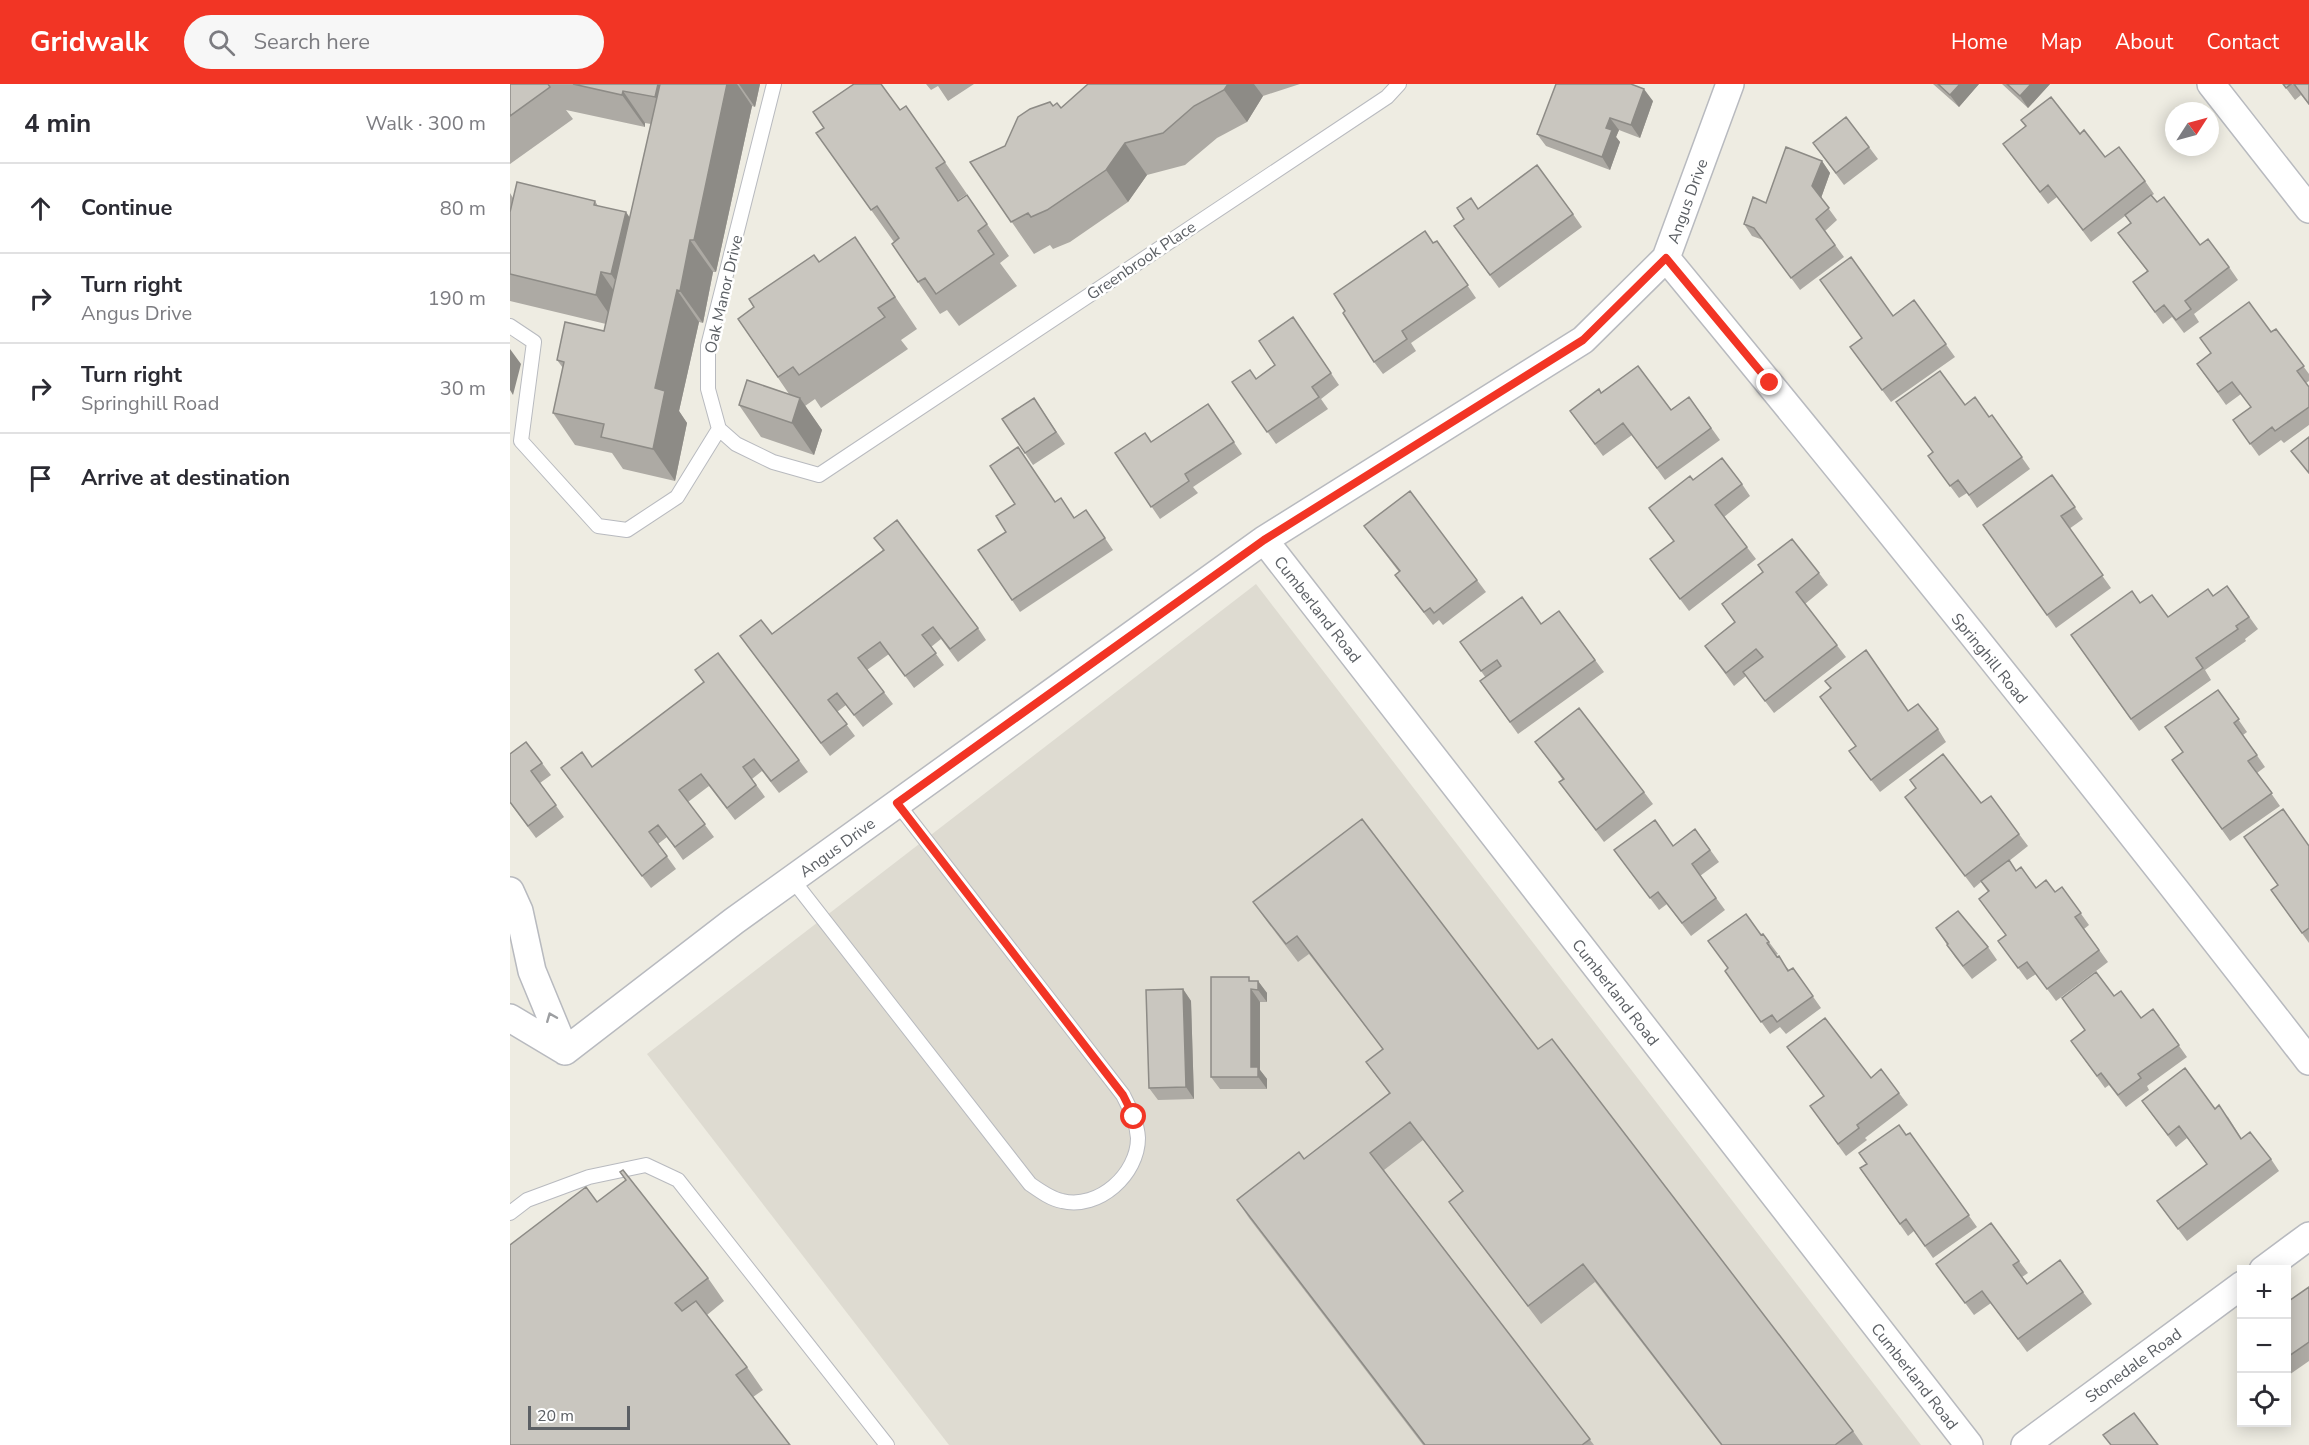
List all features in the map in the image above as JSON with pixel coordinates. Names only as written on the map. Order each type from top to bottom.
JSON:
[{"type":"street","name":"Angus Drive","points":[[565,1051],[734,921],[1264,540],[1583,340],[1666,258],[1730,84]]},
{"type":"street","points":[[2211,84],[2309,209]]},
{"type":"street","name":"Springhill Road","points":[[1666,258],[1770,383],[2188,904],[2309,1061]]},
{"type":"street","name":"Cumberland Road","points":[[1264,540],[1969,1445]]},
{"type":"street","points":[[510,891],[519,911],[532,971],[565,1051]]},
{"type":"street","points":[[510,1018],[565,1051]]},
{"type":"street","points":[[2269,1265],[2309,1236]]},
{"type":"street","name":"Stonedale Road","points":[[2025,1445],[2237,1289]]},
{"type":"lane","name":"Oak Manor Drive","points":[[719,429],[708,389],[708,346],[774,84]]},
{"type":"lane","name":"Greenbrook Place","points":[[719,429],[736,444],[773,462],[819,475],[1387,97],[1399,84]]},
{"type":"lane","points":[[510,326],[534,342],[521,441],[598,526],[627,530],[677,497],[719,429]]},
{"type":"lane","points":[[792,879],[1030,1184],[1046,1195],[1063,1202],[1082,1202],[1100,1196],[1126,1174],[1135,1158],[1138,1138],[1134,1117],[1123,1095],[897,803]]},
{"type":"lane","points":[[510,1213],[527,1200],[589,1177],[646,1165],[678,1180],[887,1445]]},
{"type":"shaded area","points":[[1256,584],[1921,1445],[949,1445],[647,1054]]},
{"type":"building","points":[[510,84],[548,84],[550,87],[510,116]]},
{"type":"building","points":[[573,84],[658,84],[655,97],[623,91],[622,95]]},
{"type":"building","points":[[660,84],[727,84],[694,240],[690,240],[680,291],[677,290],[655,388],[665,391],[653,449],[601,437],[604,424],[553,413],[564,362],[557,360],[565,322],[604,331]]},
{"type":"building","points":[[854,84],[881,84],[900,110],[906,106],[945,162],[936,168],[958,201],[967,195],[987,224],[978,231],[994,254],[936,294],[925,278],[918,282],[892,244],[899,238],[877,206],[871,210],[816,133],[824,128],[813,112]]},
{"type":"building","points":[[1088,84],[1228,84],[1224,90],[1194,106],[1163,133],[1125,143],[1106,170],[1047,210],[1031,217],[1028,213],[1011,222],[970,162],[1005,146],[1018,117],[1030,109],[1050,102],[1053,106],[1057,103],[1061,108]]},
{"type":"building","points":[[1556,84],[1631,84],[1644,89],[1631,125],[1610,118],[1606,128],[1612,130],[1602,157],[1537,134]]},
{"type":"building","points":[[1938,84],[1960,84],[1950,95]]},
{"type":"building","points":[[2007,84],[2031,84],[2020,96]]},
{"type":"building","points":[[2294,84],[2309,84],[2309,104]]},
{"type":"building","points":[[2051,97],[2080,134],[2084,130],[2105,157],[2119,147],[2145,181],[2083,230],[2048,185],[2040,192],[2003,144],[2026,126],[2021,120]]},
{"type":"building","points":[[1846,117],[1869,147],[1836,173],[1813,143]]},
{"type":"building","points":[[1786,147],[1822,161],[1812,186],[1829,208],[1816,219],[1835,245],[1791,278],[1754,228],[1744,224],[1753,197],[1766,203]]},
{"type":"building","points":[[1537,165],[1573,214],[1490,275],[1454,226],[1464,219],[1457,208],[1471,198],[1478,209]]},
{"type":"building","points":[[517,182],[595,201],[594,205],[626,212],[611,274],[601,272],[596,295],[510,274],[510,212]]},
{"type":"building","points":[[2151,195],[2157,202],[2164,197],[2200,245],[2208,239],[2229,267],[2185,301],[2191,309],[2176,320],[2164,305],[2155,312],[2133,282],[2148,271],[2118,233],[2131,223],[2125,215]]},
{"type":"building","points":[[1425,231],[1433,243],[1437,241],[1468,285],[1402,331],[1407,339],[1374,362],[1343,313],[1345,311],[1334,294]]},
{"type":"building","points":[[855,237],[895,297],[878,308],[885,317],[799,375],[793,367],[778,377],[738,319],[754,307],[749,299],[814,255],[819,262]]},
{"type":"building","points":[[1851,257],[1893,316],[1914,300],[1946,344],[1882,390],[1850,347],[1862,338],[1820,280]]},
{"type":"building","points":[[2249,302],[2271,332],[2276,329],[2304,366],[2297,371],[2309,387],[2309,407],[2275,431],[2272,427],[2250,444],[2233,420],[2251,407],[2232,382],[2218,392],[2197,364],[2211,353],[2200,338]]},
{"type":"building","points":[[1293,317],[1331,373],[1312,387],[1319,397],[1267,432],[1232,382],[1250,370],[1256,379],[1275,365],[1259,341]]},
{"type":"building","points":[[1638,366],[1671,410],[1689,397],[1711,428],[1657,468],[1623,423],[1595,444],[1570,411],[1599,389],[1601,393]]},
{"type":"building","points":[[1940,371],[1965,405],[1975,397],[1989,417],[1992,415],[2022,457],[1969,495],[1958,480],[1950,486],[1928,456],[1933,452],[1896,402]]},
{"type":"building","points":[[747,380],[800,398],[792,423],[739,405]]},
{"type":"building","points":[[1034,398],[1056,432],[1025,453],[1002,419]]},
{"type":"building","points":[[1208,404],[1234,442],[1185,474],[1189,481],[1151,507],[1115,453],[1145,433],[1151,442]]},
{"type":"building","points":[[2309,437],[2309,473],[2291,451]]},
{"type":"building","points":[[1018,447],[1055,502],[1061,498],[1074,518],[1086,510],[1105,538],[1012,600],[978,550],[1006,532],[996,516],[1015,504],[990,466]]},
{"type":"building","points":[[1722,458],[1742,484],[1715,505],[1747,547],[1680,599],[1650,559],[1674,541],[1649,508],[1690,476],[1693,480]]},
{"type":"building","points":[[2052,475],[2075,507],[2061,516],[2103,575],[2047,615],[1983,525]]},
{"type":"building","points":[[1410,491],[1477,580],[1434,613],[1430,608],[1424,612],[1395,575],[1400,571],[1364,526]]},
{"type":"building","points":[[897,520],[978,628],[950,649],[933,627],[922,635],[936,653],[905,676],[880,642],[858,658],[884,692],[854,715],[837,693],[828,700],[847,724],[821,743],[740,636],[761,620],[772,634],[884,550],[874,538]]},
{"type":"building","points":[[1792,539],[1819,573],[1796,592],[1837,645],[1765,701],[1743,672],[1763,657],[1756,649],[1726,673],[1705,646],[1735,622],[1722,604],[1763,572],[1758,565]]},
{"type":"building","points":[[2227,586],[2249,617],[2236,626],[2238,629],[2196,658],[2203,668],[2131,719],[2071,635],[2132,591],[2140,603],[2152,595],[2168,617],[2208,589],[2213,596]]},
{"type":"building","points":[[1522,597],[1541,624],[1559,611],[1595,660],[1510,722],[1480,681],[1501,666],[1497,660],[1481,671],[1460,642]]},
{"type":"building","points":[[1866,650],[1908,711],[1918,704],[1938,729],[1871,780],[1849,751],[1856,746],[1820,697],[1831,688],[1825,681]]},
{"type":"building","points":[[718,653],[799,760],[771,781],[754,759],[743,767],[756,785],[727,808],[701,774],[679,790],[705,824],[675,847],[658,825],[649,832],[667,856],[642,876],[561,768],[582,752],[592,767],[704,682],[695,670]]},
{"type":"building","points":[[2218,690],[2239,719],[2234,723],[2257,755],[2248,761],[2272,793],[2222,829],[2172,760],[2183,752],[2165,727]]},
{"type":"building","points":[[1579,708],[1644,792],[1596,830],[1559,782],[1564,779],[1535,742]]},
{"type":"building","points":[[526,742],[542,763],[531,771],[556,805],[528,826],[510,802],[510,754]]},
{"type":"building","points":[[1943,754],[1981,803],[1991,796],[2019,834],[1965,876],[1905,797],[1916,788],[1910,780]]},
{"type":"building","points":[[2283,809],[2309,846],[2309,928],[2302,933],[2271,890],[2278,885],[2244,837]]},
{"type":"building","points":[[1362,819],[1538,1049],[1552,1039],[1853,1431],[1835,1445],[1722,1445],[1583,1264],[1528,1306],[1449,1202],[1463,1191],[1410,1122],[1370,1153],[1590,1439],[1582,1445],[1425,1445],[1237,1200],[1299,1152],[1304,1159],[1390,1093],[1366,1062],[1383,1049],[1297,936],[1286,944],[1253,902]]},
{"type":"building","points":[[1655,820],[1673,846],[1695,829],[1710,850],[1692,864],[1716,898],[1682,923],[1658,892],[1650,898],[1614,850]]},
{"type":"building","points":[[2009,860],[2016,871],[2021,867],[2036,888],[2046,880],[2055,892],[2062,887],[2081,913],[2075,917],[2099,950],[2047,989],[2027,962],[2018,968],[1998,941],[2006,935],[1979,899],[1989,891],[1981,881]]},
{"type":"building","points":[[1958,911],[1988,947],[1963,966],[1936,928]]},
{"type":"building","points":[[1746,914],[1769,942],[1767,943],[1777,957],[1779,956],[1788,971],[1793,968],[1813,996],[1777,1022],[1772,1015],[1761,1022],[1725,971],[1728,968],[1708,941]]},
{"type":"building","points":[[2096,972],[2114,996],[2121,991],[2141,1018],[2153,1009],[2179,1045],[2138,1074],[2141,1078],[2118,1095],[2101,1073],[2097,1076],[2071,1041],[2085,1030],[2062,998]]},
{"type":"building","points":[[1211,977],[1249,977],[1249,981],[1258,981],[1258,990],[1251,989],[1251,1067],[1258,1067],[1258,1077],[1211,1077]]},
{"type":"building","points":[[1183,989],[1186,1087],[1149,1088],[1146,990]]},
{"type":"building","points":[[1825,1018],[1871,1078],[1881,1069],[1899,1093],[1857,1125],[1859,1128],[1838,1144],[1810,1106],[1824,1096],[1787,1047]]},
{"type":"building","points":[[2185,1068],[2215,1109],[2219,1105],[2241,1139],[2250,1132],[2271,1159],[2178,1229],[2157,1201],[2207,1164],[2179,1126],[2168,1135],[2142,1101]]},
{"type":"building","points":[[1899,1125],[1906,1135],[1910,1133],[1969,1215],[1925,1246],[1906,1219],[1900,1224],[1860,1168],[1867,1164],[1859,1153]]},
{"type":"building","points":[[623,1170],[708,1278],[675,1303],[682,1311],[696,1301],[747,1367],[736,1375],[790,1445],[510,1445],[510,1245],[586,1187],[597,1202],[626,1180],[620,1172]]},
{"type":"building","points":[[1991,1223],[2019,1261],[2013,1265],[2027,1284],[2060,1260],[2083,1292],[2018,1339],[1982,1291],[1965,1303],[1936,1264]]},
{"type":"building","points":[[2309,1287],[2309,1342],[2291,1355],[2291,1319],[2291,1300]]},
{"type":"building","points":[[2134,1413],[2158,1445],[2111,1445],[2103,1435]]},
{"type":"route","points":[[1134,1117],[1123,1095],[897,803],[1264,540],[1583,340],[1666,258],[1770,383]]}]
